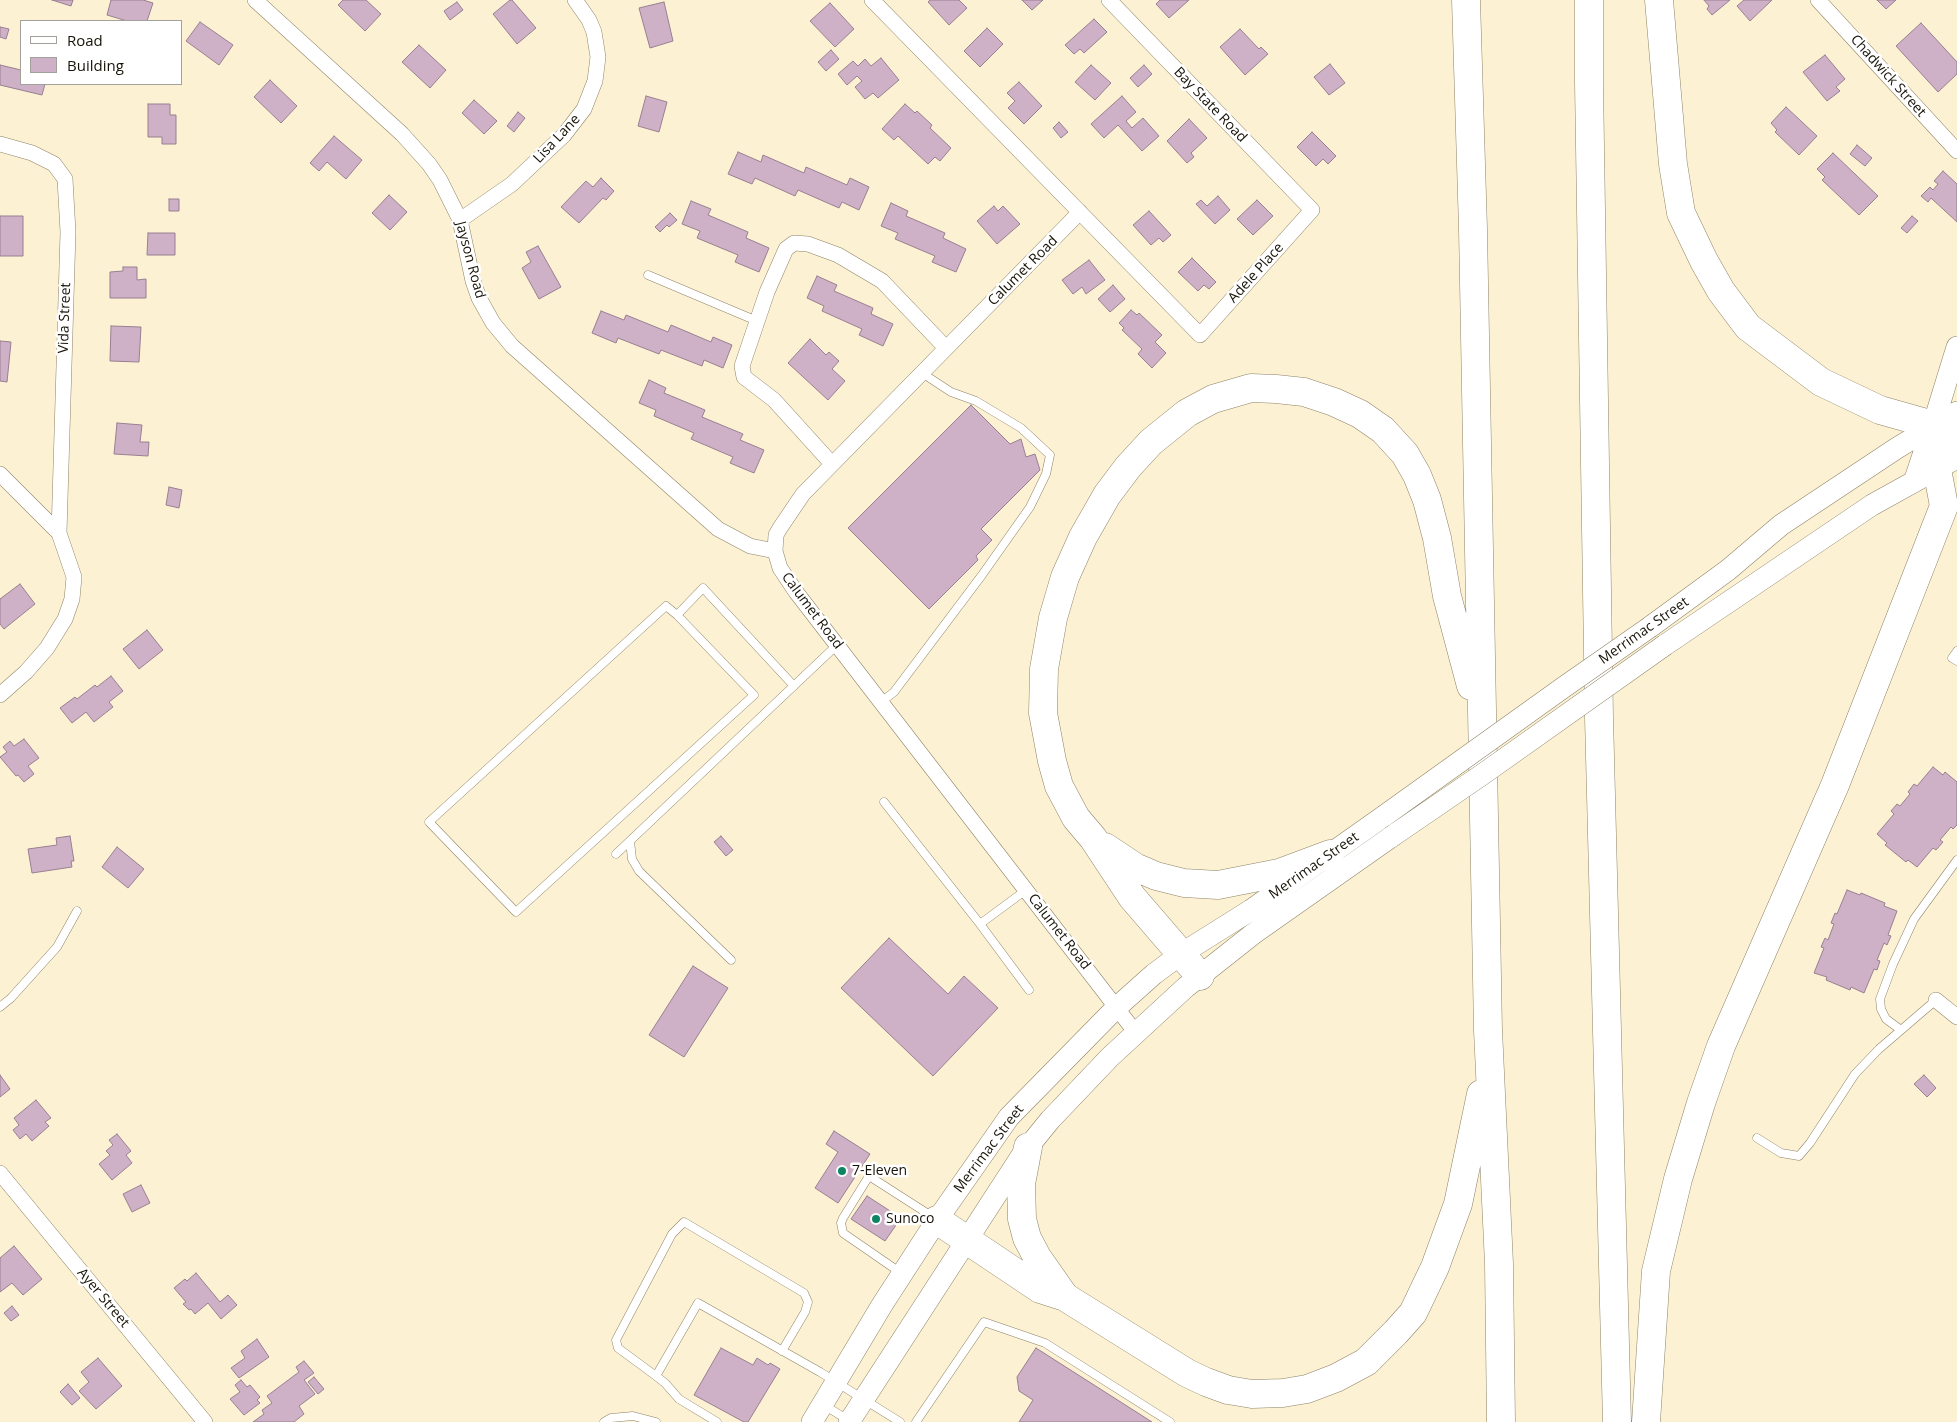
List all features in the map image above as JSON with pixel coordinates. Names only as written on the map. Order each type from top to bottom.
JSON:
[{"type":"highway","points":[[1466,0],[1473,229],[1489,1056],[1499,1264],[1501,1422]]},
{"type":"highway","points":[[1589,0],[1588,84],[1599,698],[1617,1422]]},
{"type":"highway","points":[[1659,0],[1673,164],[1681,213],[1721,291],[1748,327],[1821,382],[1880,410],[1945,422]]},
{"type":"highway","points":[[1200,976],[1132,897],[1094,838],[1076,818],[1058,786],[1043,713],[1044,668],[1052,618],[1065,576],[1083,537],[1106,495],[1151,442],[1187,413],[1213,399],[1251,388],[1304,392],[1334,402],[1360,414],[1383,430],[1405,454],[1417,474],[1427,500],[1437,538],[1447,596],[1482,728]]},
{"type":"highway","points":[[1646,1422],[1656,1271],[1689,1141],[1722,1046],[1835,785],[1944,506],[1936,469]]},
{"type":"highway","points":[[1094,838],[1135,867],[1156,876],[1184,883],[1218,885],[1252,879],[1279,872],[1330,854]]},
{"type":"highway","points":[[937,1220],[1040,1289],[1065,1296],[1187,1373],[1228,1390],[1252,1394],[1283,1393],[1307,1389],[1336,1378],[1366,1362],[1413,1313],[1435,1267],[1458,1204],[1489,1056]]},
{"type":"highway","points":[[1028,1147],[1021,1184],[1022,1219],[1027,1238],[1037,1257],[1065,1296]]},
{"type":"main road","points":[[1936,469],[1957,347]]},
{"type":"main road","name":"Merrimac Street","points":[[817,1413],[937,1220],[1009,1117],[1116,1008],[1154,974],[1181,954],[1251,910],[1650,627],[1728,570],[1781,525],[1945,422],[1957,412]]},
{"type":"main road","name":"Merrimac Street","points":[[850,1422],[863,1399],[1028,1147],[1050,1120],[1099,1068],[1200,976],[1254,934],[1665,645],[1872,505],[1936,469]]},
{"type":"street","name":"Jayson Road","points":[[255,0],[416,148],[440,180],[460,220],[473,281],[479,298],[493,323],[512,346],[707,521],[739,542],[755,548],[775,551]]},
{"type":"street","name":"Lisa Lane","points":[[460,220],[512,184],[564,135],[584,109],[595,81],[597,51],[594,32],[589,20],[575,0]]},
{"type":"street","points":[[872,0],[1080,212]]},
{"type":"street","name":"Bay State Road","points":[[1109,0],[1312,210]]},
{"type":"street","name":"Chadwick Street","points":[[1818,0],[1957,151]]},
{"type":"street","name":"Vida Street","points":[[0,144],[32,153],[54,164],[65,179],[68,232],[59,533]]},
{"type":"street","name":"Adele Place","points":[[1080,212],[1200,335],[1312,210]]},
{"type":"street","name":"Calumet Road","points":[[1080,212],[803,494],[784,520],[776,535],[775,551],[785,577],[1136,1033]]},
{"type":"street","points":[[832,464],[774,400],[744,377],[742,366],[767,292],[786,248],[794,243],[808,244],[838,256],[882,281],[946,348]]},
{"type":"street","points":[[0,474],[59,533],[74,577],[74,592],[65,619],[47,648],[26,672],[0,695]]},
{"type":"street","points":[[1936,1000],[1957,1017]]},
{"type":"street","name":"Ayer Street","points":[[0,1173],[205,1422]]},
{"type":"lane","points":[[648,274],[757,320]]},
{"type":"lane","points":[[881,702],[894,692],[982,575],[1030,507],[1046,474],[1050,455],[1021,428],[976,401],[951,392],[922,373]]},
{"type":"lane","points":[[677,615],[703,588],[794,686]]},
{"type":"lane","points":[[666,606],[677,615],[754,695],[516,912],[429,822],[666,606]]},
{"type":"lane","points":[[616,854],[837,645]]},
{"type":"lane","points":[[1957,651],[1952,658],[1957,661]]},
{"type":"lane","points":[[884,802],[980,924],[1029,990]]},
{"type":"lane","points":[[630,841],[632,859],[639,871],[731,960]]},
{"type":"lane","points":[[1901,1030],[1886,1019],[1881,1009],[1880,999],[1893,964],[1914,919],[1957,860]]},
{"type":"lane","points":[[980,924],[1026,890]]},
{"type":"lane","points":[[0,1008],[57,947],[77,911]]},
{"type":"lane","points":[[1757,1138],[1781,1153],[1799,1156],[1810,1144],[1855,1074],[1879,1049],[1936,1000]]},
{"type":"lane","points":[[903,1274],[843,1233],[841,1228],[843,1218],[869,1176],[937,1220]]},
{"type":"lane","points":[[717,1422],[679,1399],[656,1376],[618,1348],[616,1340],[672,1234],[680,1225],[684,1222],[804,1293],[808,1302],[805,1312],[782,1351]]},
{"type":"lane","points":[[656,1376],[698,1303],[836,1382],[900,1422]]},
{"type":"lane","points":[[921,1421],[984,1322],[1045,1343],[1170,1422]]},
{"type":"lane","points":[[817,1413],[850,1422]]},
{"type":"lane","points":[[604,1422],[611,1418],[633,1416],[656,1422]]},
{"type":"building","points":[[52,0],[73,0],[71,6]]},
{"type":"building","points":[[111,0],[143,0],[153,3],[147,20],[124,20],[107,15]]},
{"type":"building","points":[[343,0],[366,0],[381,14],[365,31],[338,5]]},
{"type":"building","points":[[510,0],[536,28],[517,44],[493,14]]},
{"type":"building","points":[[930,0],[959,0],[967,8],[949,25],[928,2]]},
{"type":"building","points":[[1022,0],[1043,0],[1032,10]]},
{"type":"building","points":[[1160,0],[1189,0],[1169,18],[1156,4]]},
{"type":"building","points":[[1704,0],[1730,0],[1712,15],[1707,9],[1709,6]]},
{"type":"building","points":[[1744,0],[1772,0],[1750,21],[1737,6]]},
{"type":"building","points":[[1877,0],[1896,0],[1886,9]]},
{"type":"building","points":[[457,2],[463,10],[450,20],[444,11]]},
{"type":"building","points":[[664,2],[673,41],[650,48],[639,8]]},
{"type":"building","points":[[830,3],[854,29],[835,47],[810,21]]},
{"type":"building","points":[[1094,19],[1107,32],[1084,53],[1080,49],[1074,54],[1065,45]]},
{"type":"building","points":[[200,22],[233,45],[219,65],[186,41]]},
{"type":"building","points":[[1921,23],[1957,62],[1957,74],[1938,92],[1896,46]]},
{"type":"building","points":[[0,27],[9,29],[6,39],[0,37]]},
{"type":"building","points":[[987,28],[1003,44],[980,67],[964,51]]},
{"type":"building","points":[[1240,29],[1259,49],[1261,47],[1268,54],[1245,75],[1220,47]]},
{"type":"building","points":[[419,45],[446,70],[430,88],[402,62]]},
{"type":"building","points":[[831,50],[839,59],[826,71],[818,62]]},
{"type":"building","points":[[1825,55],[1845,79],[1836,87],[1840,91],[1827,101],[1803,72]]},
{"type":"building","points":[[881,58],[899,80],[878,98],[873,93],[865,99],[855,87],[862,81],[857,76],[847,85],[838,74],[853,61],[858,66],[865,59],[871,66]]},
{"type":"building","points":[[1330,64],[1345,83],[1329,95],[1314,77]]},
{"type":"building","points":[[0,65],[20,70],[20,85],[45,85],[42,95],[0,85]]},
{"type":"building","points":[[1091,65],[1111,83],[1095,100],[1075,82]]},
{"type":"building","points":[[1144,65],[1152,74],[1138,87],[1130,78]]},
{"type":"building","points":[[270,80],[297,106],[281,123],[254,97]]},
{"type":"building","points":[[1019,82],[1042,106],[1024,124],[1008,108],[1015,101],[1007,93]]},
{"type":"building","points":[[646,96],[667,102],[659,132],[638,126]]},
{"type":"building","points":[[1122,96],[1136,112],[1126,121],[1132,128],[1143,118],[1159,136],[1142,151],[1118,125],[1104,138],[1091,124]]},
{"type":"building","points":[[474,100],[497,121],[484,134],[462,113]]},
{"type":"building","points":[[148,104],[170,104],[170,115],[176,115],[176,144],[162,144],[162,137],[148,137]]},
{"type":"building","points":[[905,104],[915,113],[917,111],[932,125],[930,128],[951,148],[940,161],[935,157],[928,164],[898,136],[894,140],[882,129]]},
{"type":"building","points":[[1786,107],[1817,136],[1799,155],[1775,132],[1777,130],[1771,123]]},
{"type":"building","points":[[518,112],[525,118],[514,132],[507,126]]},
{"type":"building","points":[[1189,119],[1207,138],[1191,153],[1194,157],[1187,163],[1167,141]]},
{"type":"building","points":[[1059,122],[1068,132],[1061,138],[1053,128]]},
{"type":"building","points":[[1312,132],[1336,156],[1328,164],[1323,159],[1316,166],[1297,147]]},
{"type":"building","points":[[334,136],[362,160],[346,179],[327,162],[319,171],[310,163]]},
{"type":"building","points":[[1857,145],[1872,158],[1865,166],[1850,154]]},
{"type":"building","points":[[738,152],[761,162],[763,155],[804,173],[806,167],[847,185],[850,178],[869,187],[859,210],[842,202],[839,208],[798,190],[795,196],[755,178],[752,184],[728,174]]},
{"type":"building","points":[[1833,153],[1878,196],[1859,215],[1822,180],[1825,177],[1817,169]]},
{"type":"building","points":[[1943,171],[1957,184],[1957,222],[1931,198],[1928,202],[1921,196],[1930,187],[1933,190],[1938,184],[1934,181]]},
{"type":"building","points":[[601,178],[614,191],[606,200],[603,198],[579,223],[561,207],[586,181],[593,187]]},
{"type":"building","points":[[389,195],[407,212],[390,230],[372,213]]},
{"type":"building","points":[[1218,196],[1230,210],[1215,224],[1196,204],[1201,200],[1207,206]]},
{"type":"building","points":[[169,199],[179,199],[179,211],[169,211]]},
{"type":"building","points":[[1257,200],[1273,216],[1253,235],[1237,219]]},
{"type":"building","points":[[691,201],[711,209],[708,215],[748,232],[746,238],[769,248],[759,272],[735,262],[738,255],[697,238],[700,231],[682,224]]},
{"type":"building","points":[[891,203],[908,211],[906,216],[945,233],[943,238],[966,249],[956,272],[932,262],[935,256],[895,239],[898,233],[881,226]]},
{"type":"building","points":[[994,206],[998,211],[1003,206],[1020,224],[997,244],[977,221]]},
{"type":"building","points":[[1149,211],[1171,235],[1163,242],[1159,238],[1151,245],[1133,225]]},
{"type":"building","points":[[670,213],[677,220],[669,227],[667,225],[660,232],[655,227]]},
{"type":"building","points":[[0,216],[23,216],[23,256],[0,256]]},
{"type":"building","points":[[1912,216],[1918,221],[1907,233],[1901,228]]},
{"type":"building","points":[[148,233],[175,233],[175,255],[147,255]]},
{"type":"building","points":[[538,246],[561,287],[539,299],[522,268],[531,262],[526,252]]},
{"type":"building","points":[[1192,258],[1216,282],[1209,289],[1204,285],[1198,291],[1178,272]]},
{"type":"building","points":[[1089,260],[1105,280],[1086,294],[1082,287],[1073,294],[1062,280]]},
{"type":"building","points":[[123,267],[137,267],[137,280],[146,279],[146,298],[110,298],[110,272],[123,271]]},
{"type":"building","points":[[817,276],[837,285],[834,291],[873,308],[871,314],[893,324],[883,346],[859,335],[862,329],[822,311],[824,306],[807,298]]},
{"type":"building","points":[[1113,285],[1125,299],[1110,312],[1098,299]]},
{"type":"building","points":[[1131,310],[1137,315],[1139,313],[1162,335],[1155,342],[1166,353],[1152,368],[1138,354],[1142,349],[1122,330],[1124,328],[1119,323]]},
{"type":"building","points":[[601,311],[624,320],[626,315],[668,332],[671,325],[711,342],[713,337],[732,345],[723,368],[704,360],[702,366],[661,350],[659,354],[618,338],[616,343],[592,333]]},
{"type":"building","points":[[111,326],[141,327],[139,362],[110,361]]},
{"type":"building","points":[[810,339],[826,355],[829,352],[839,361],[832,369],[845,381],[828,400],[788,363]]},
{"type":"building","points":[[0,341],[11,342],[7,382],[0,381]]},
{"type":"building","points":[[649,380],[666,388],[664,393],[705,410],[702,417],[743,434],[740,440],[764,450],[754,473],[730,463],[733,457],[691,439],[694,433],[654,416],[656,410],[639,403]]},
{"type":"building","points":[[971,405],[1010,444],[1021,439],[1026,457],[1035,454],[1040,470],[981,529],[992,540],[976,556],[978,560],[929,609],[848,528]]},
{"type":"building","points":[[117,423],[142,425],[140,442],[149,442],[148,456],[114,454]]},
{"type":"building","points":[[169,487],[182,490],[179,508],[166,505]]},
{"type":"building","points":[[20,584],[35,604],[4,629],[0,624],[0,599]]},
{"type":"building","points":[[147,630],[163,650],[139,669],[123,649]]},
{"type":"building","points":[[111,676],[123,691],[109,702],[113,707],[94,722],[86,712],[72,723],[60,708],[75,697],[77,699],[95,685],[97,687]]},
{"type":"building","points":[[24,739],[39,758],[28,766],[34,774],[24,782],[18,775],[16,776],[0,757],[7,752],[3,747],[10,741],[14,746]]},
{"type":"building","points":[[1933,767],[1943,775],[1945,772],[1957,782],[1957,825],[1953,829],[1951,827],[1940,840],[1943,842],[1936,850],[1933,848],[1917,867],[1908,860],[1906,862],[1885,845],[1887,843],[1877,834],[1894,814],[1891,811],[1897,804],[1900,806],[1910,794],[1908,792],[1914,784],[1917,786]]},
{"type":"building","points":[[70,836],[74,861],[71,861],[72,867],[32,873],[28,849],[57,845],[56,838]]},
{"type":"building","points":[[721,836],[733,850],[726,856],[714,842]]},
{"type":"building","points":[[117,847],[144,869],[128,888],[102,867]]},
{"type":"building","points":[[1847,890],[1860,895],[1861,893],[1885,903],[1884,906],[1897,911],[1888,935],[1891,936],[1887,945],[1884,943],[1877,960],[1880,961],[1877,970],[1874,969],[1864,993],[1851,987],[1850,990],[1826,980],[1827,977],[1814,973],[1824,948],[1821,947],[1825,938],[1828,940],[1834,924],[1831,923]]},
{"type":"building","points":[[889,938],[948,994],[964,976],[998,1008],[933,1076],[841,988]]},
{"type":"building","points":[[693,966],[728,988],[684,1057],[649,1035]]},
{"type":"building","points":[[0,1075],[10,1089],[0,1097]]},
{"type":"building","points":[[1924,1075],[1936,1088],[1927,1097],[1914,1084]]},
{"type":"building","points":[[36,1100],[51,1118],[45,1122],[49,1126],[32,1141],[26,1134],[20,1139],[13,1130],[19,1125],[14,1118]]},
{"type":"building","name":"7-Eleven","points":[[834,1131],[870,1154],[838,1203],[815,1188],[838,1152],[826,1144]]},
{"type":"building","points":[[117,1134],[131,1151],[126,1155],[132,1163],[112,1180],[99,1164],[110,1155],[106,1151],[113,1145],[109,1140]]},
{"type":"building","points":[[141,1185],[150,1203],[132,1212],[123,1194]]},
{"type":"building","points":[[867,1196],[901,1218],[885,1241],[851,1219]]},
{"type":"building","points":[[14,1246],[42,1279],[23,1295],[12,1283],[0,1292],[0,1258]]},
{"type":"building","points":[[196,1273],[220,1302],[228,1295],[237,1305],[221,1319],[208,1303],[195,1314],[183,1304],[186,1302],[174,1288],[185,1279],[187,1281]]},
{"type":"building","points":[[12,1306],[19,1315],[11,1321],[4,1313]]},
{"type":"building","points":[[257,1339],[269,1357],[239,1378],[231,1368],[245,1358],[241,1351]]},
{"type":"building","points":[[721,1348],[753,1365],[757,1358],[768,1365],[770,1363],[780,1369],[748,1422],[744,1422],[694,1395]]},
{"type":"building","points":[[1036,1348],[1152,1422],[1019,1422],[1033,1400],[1019,1391],[1017,1377]]},
{"type":"building","points":[[98,1358],[122,1386],[96,1409],[79,1391],[89,1382],[81,1372]]},
{"type":"building","points":[[304,1361],[314,1373],[304,1380],[315,1394],[299,1406],[304,1414],[294,1422],[253,1422],[264,1414],[262,1410],[272,1403],[267,1396],[299,1372],[296,1367]]},
{"type":"building","points":[[314,1377],[324,1389],[318,1394],[308,1382]]},
{"type":"building","points":[[241,1380],[247,1387],[250,1385],[260,1397],[257,1400],[260,1403],[244,1415],[230,1399],[240,1392],[235,1385]]},
{"type":"building","points":[[68,1384],[80,1398],[72,1405],[60,1392]]},
{"type":"place","name":"7-Eleven","points":[[842,1171]]},
{"type":"place","name":"Sunoco","points":[[876,1219]]}]
